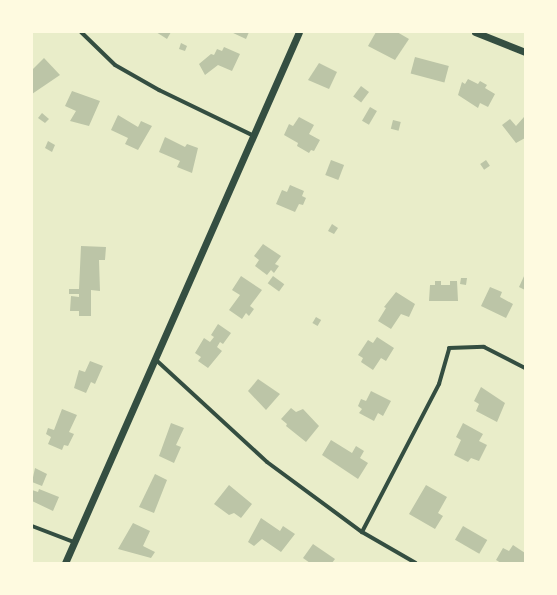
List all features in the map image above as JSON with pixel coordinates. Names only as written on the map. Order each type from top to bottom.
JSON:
[{"type":"street","points":[[81,32],[116,65],[159,90],[252,135]]},
{"type":"street","points":[[65,563],[252,135],[299,32]]},
{"type":"street","points":[[475,32],[525,52]]},
{"type":"street","points":[[362,532],[439,384],[449,348],[484,347],[525,368]]},
{"type":"street","points":[[154,359],[267,462],[362,532],[416,563]]},
{"type":"street","points":[[32,526],[74,542]]},
{"type":"building","points":[[156,32],[171,32],[167,39]]},
{"type":"building","points":[[231,32],[249,32],[246,39]]},
{"type":"building","points":[[376,32],[397,32],[409,39],[395,60],[368,46]]},
{"type":"building","points":[[181,43],[187,46],[185,51],[179,49]]},
{"type":"building","points":[[224,47],[240,54],[232,71],[218,65],[205,75],[199,64],[211,54],[214,55],[217,49],[222,51]]},
{"type":"building","points":[[415,57],[449,66],[444,82],[411,73]]},
{"type":"building","points":[[44,58],[60,75],[32,94],[32,70]]},
{"type":"building","points":[[319,63],[337,72],[329,89],[308,80]]},
{"type":"building","points":[[468,79],[478,84],[480,81],[487,85],[485,88],[495,94],[488,107],[480,103],[478,108],[458,95],[462,82],[465,84]]},
{"type":"building","points":[[361,86],[369,92],[361,102],[353,96]]},
{"type":"building","points":[[72,91],[100,101],[89,126],[70,121],[76,111],[65,106]]},
{"type":"building","points":[[370,107],[377,111],[369,125],[362,121]]},
{"type":"building","points":[[42,113],[49,119],[45,123],[38,118]]},
{"type":"building","points":[[118,115],[138,127],[141,121],[152,126],[138,150],[125,144],[128,138],[111,130]]},
{"type":"building","points":[[299,117],[314,125],[309,134],[320,140],[314,151],[311,150],[309,153],[297,146],[298,143],[284,135],[289,124],[293,126]]},
{"type":"building","points":[[524,117],[525,138],[516,143],[502,125],[510,119],[516,126]]},
{"type":"building","points":[[393,120],[401,122],[399,131],[391,129]]},
{"type":"building","points":[[165,137],[185,147],[187,144],[198,148],[192,173],[177,167],[180,161],[159,152]]},
{"type":"building","points":[[48,141],[55,145],[52,152],[45,148]]},
{"type":"building","points":[[331,160],[344,165],[338,180],[325,175]]},
{"type":"building","points":[[486,160],[490,166],[484,170],[480,164]]},
{"type":"building","points":[[290,185],[304,191],[302,196],[306,198],[303,205],[299,204],[295,212],[276,204],[282,190],[287,192]]},
{"type":"building","points":[[332,224],[338,228],[334,234],[328,231]]},
{"type":"building","points":[[263,244],[281,256],[275,264],[279,266],[274,273],[271,270],[267,275],[255,266],[259,260],[254,256]]},
{"type":"building","points":[[81,246],[106,247],[105,260],[99,260],[100,291],[91,290],[91,316],[79,316],[79,311],[70,311],[71,296],[79,297],[79,294],[69,294],[69,289],[79,289]]},
{"type":"building","points":[[525,274],[525,290],[519,287]]},
{"type":"building","points":[[241,276],[262,290],[250,306],[254,309],[249,316],[246,313],[242,319],[229,310],[240,295],[232,290]]},
{"type":"building","points":[[273,276],[284,284],[279,292],[268,283]]},
{"type":"building","points":[[461,278],[467,278],[466,285],[460,284]]},
{"type":"building","points":[[435,281],[441,281],[441,285],[450,285],[450,281],[457,281],[458,301],[429,301],[430,285],[435,285]]},
{"type":"building","points":[[490,287],[502,292],[500,297],[513,304],[506,318],[481,306]]},
{"type":"building","points":[[396,292],[415,304],[409,317],[401,314],[391,329],[378,321],[386,308],[384,307]]},
{"type":"building","points":[[316,317],[321,320],[318,326],[312,323]]},
{"type":"building","points":[[218,324],[231,333],[223,344],[220,342],[217,347],[222,351],[208,368],[198,361],[201,357],[195,353],[204,338],[210,342],[214,337],[211,335]]},
{"type":"building","points":[[377,337],[394,348],[386,361],[381,358],[373,370],[361,362],[363,358],[358,355],[368,340],[373,343]]},
{"type":"building","points":[[90,361],[103,366],[95,384],[91,382],[86,393],[74,388],[79,370],[85,372]]},
{"type":"building","points":[[258,379],[280,394],[266,410],[248,391]]},
{"type":"building","points":[[481,387],[505,403],[497,422],[476,411],[479,404],[474,401]]},
{"type":"building","points":[[371,391],[391,401],[383,416],[378,413],[374,421],[359,413],[362,409],[358,406],[361,399],[366,401]]},
{"type":"building","points":[[291,408],[296,412],[303,409],[319,426],[306,442],[286,426],[287,424],[281,419]]},
{"type":"building","points":[[62,409],[77,415],[69,432],[74,434],[68,446],[64,445],[62,450],[48,444],[51,437],[46,434],[48,428],[54,430]]},
{"type":"building","points":[[171,423],[184,428],[176,445],[181,447],[174,463],[159,456]]},
{"type":"building","points":[[463,423],[483,434],[479,441],[487,445],[479,461],[471,458],[468,462],[454,455],[461,440],[456,437]]},
{"type":"building","points":[[331,440],[352,453],[356,446],[364,451],[360,458],[368,463],[358,479],[322,455]]},
{"type":"building","points":[[35,468],[47,474],[42,486],[32,482]]},
{"type":"building","points":[[155,474],[167,480],[154,513],[139,507]]},
{"type":"building","points":[[229,485],[252,504],[241,518],[234,513],[229,515],[214,504]]},
{"type":"building","points":[[426,485],[447,497],[438,513],[443,516],[435,529],[409,514]]},
{"type":"building","points":[[39,489],[59,497],[53,511],[32,501],[32,490],[38,492]]},
{"type":"building","points":[[261,518],[280,531],[283,526],[295,534],[281,552],[262,539],[254,546],[248,542]]},
{"type":"building","points":[[133,523],[150,531],[143,546],[155,552],[151,558],[118,549]]},
{"type":"building","points":[[463,526],[487,540],[479,554],[455,540]]},
{"type":"building","points":[[313,544],[335,559],[332,563],[310,563],[303,558]]},
{"type":"building","points":[[513,545],[525,553],[525,563],[501,563],[496,560],[503,548],[509,551]]}]
